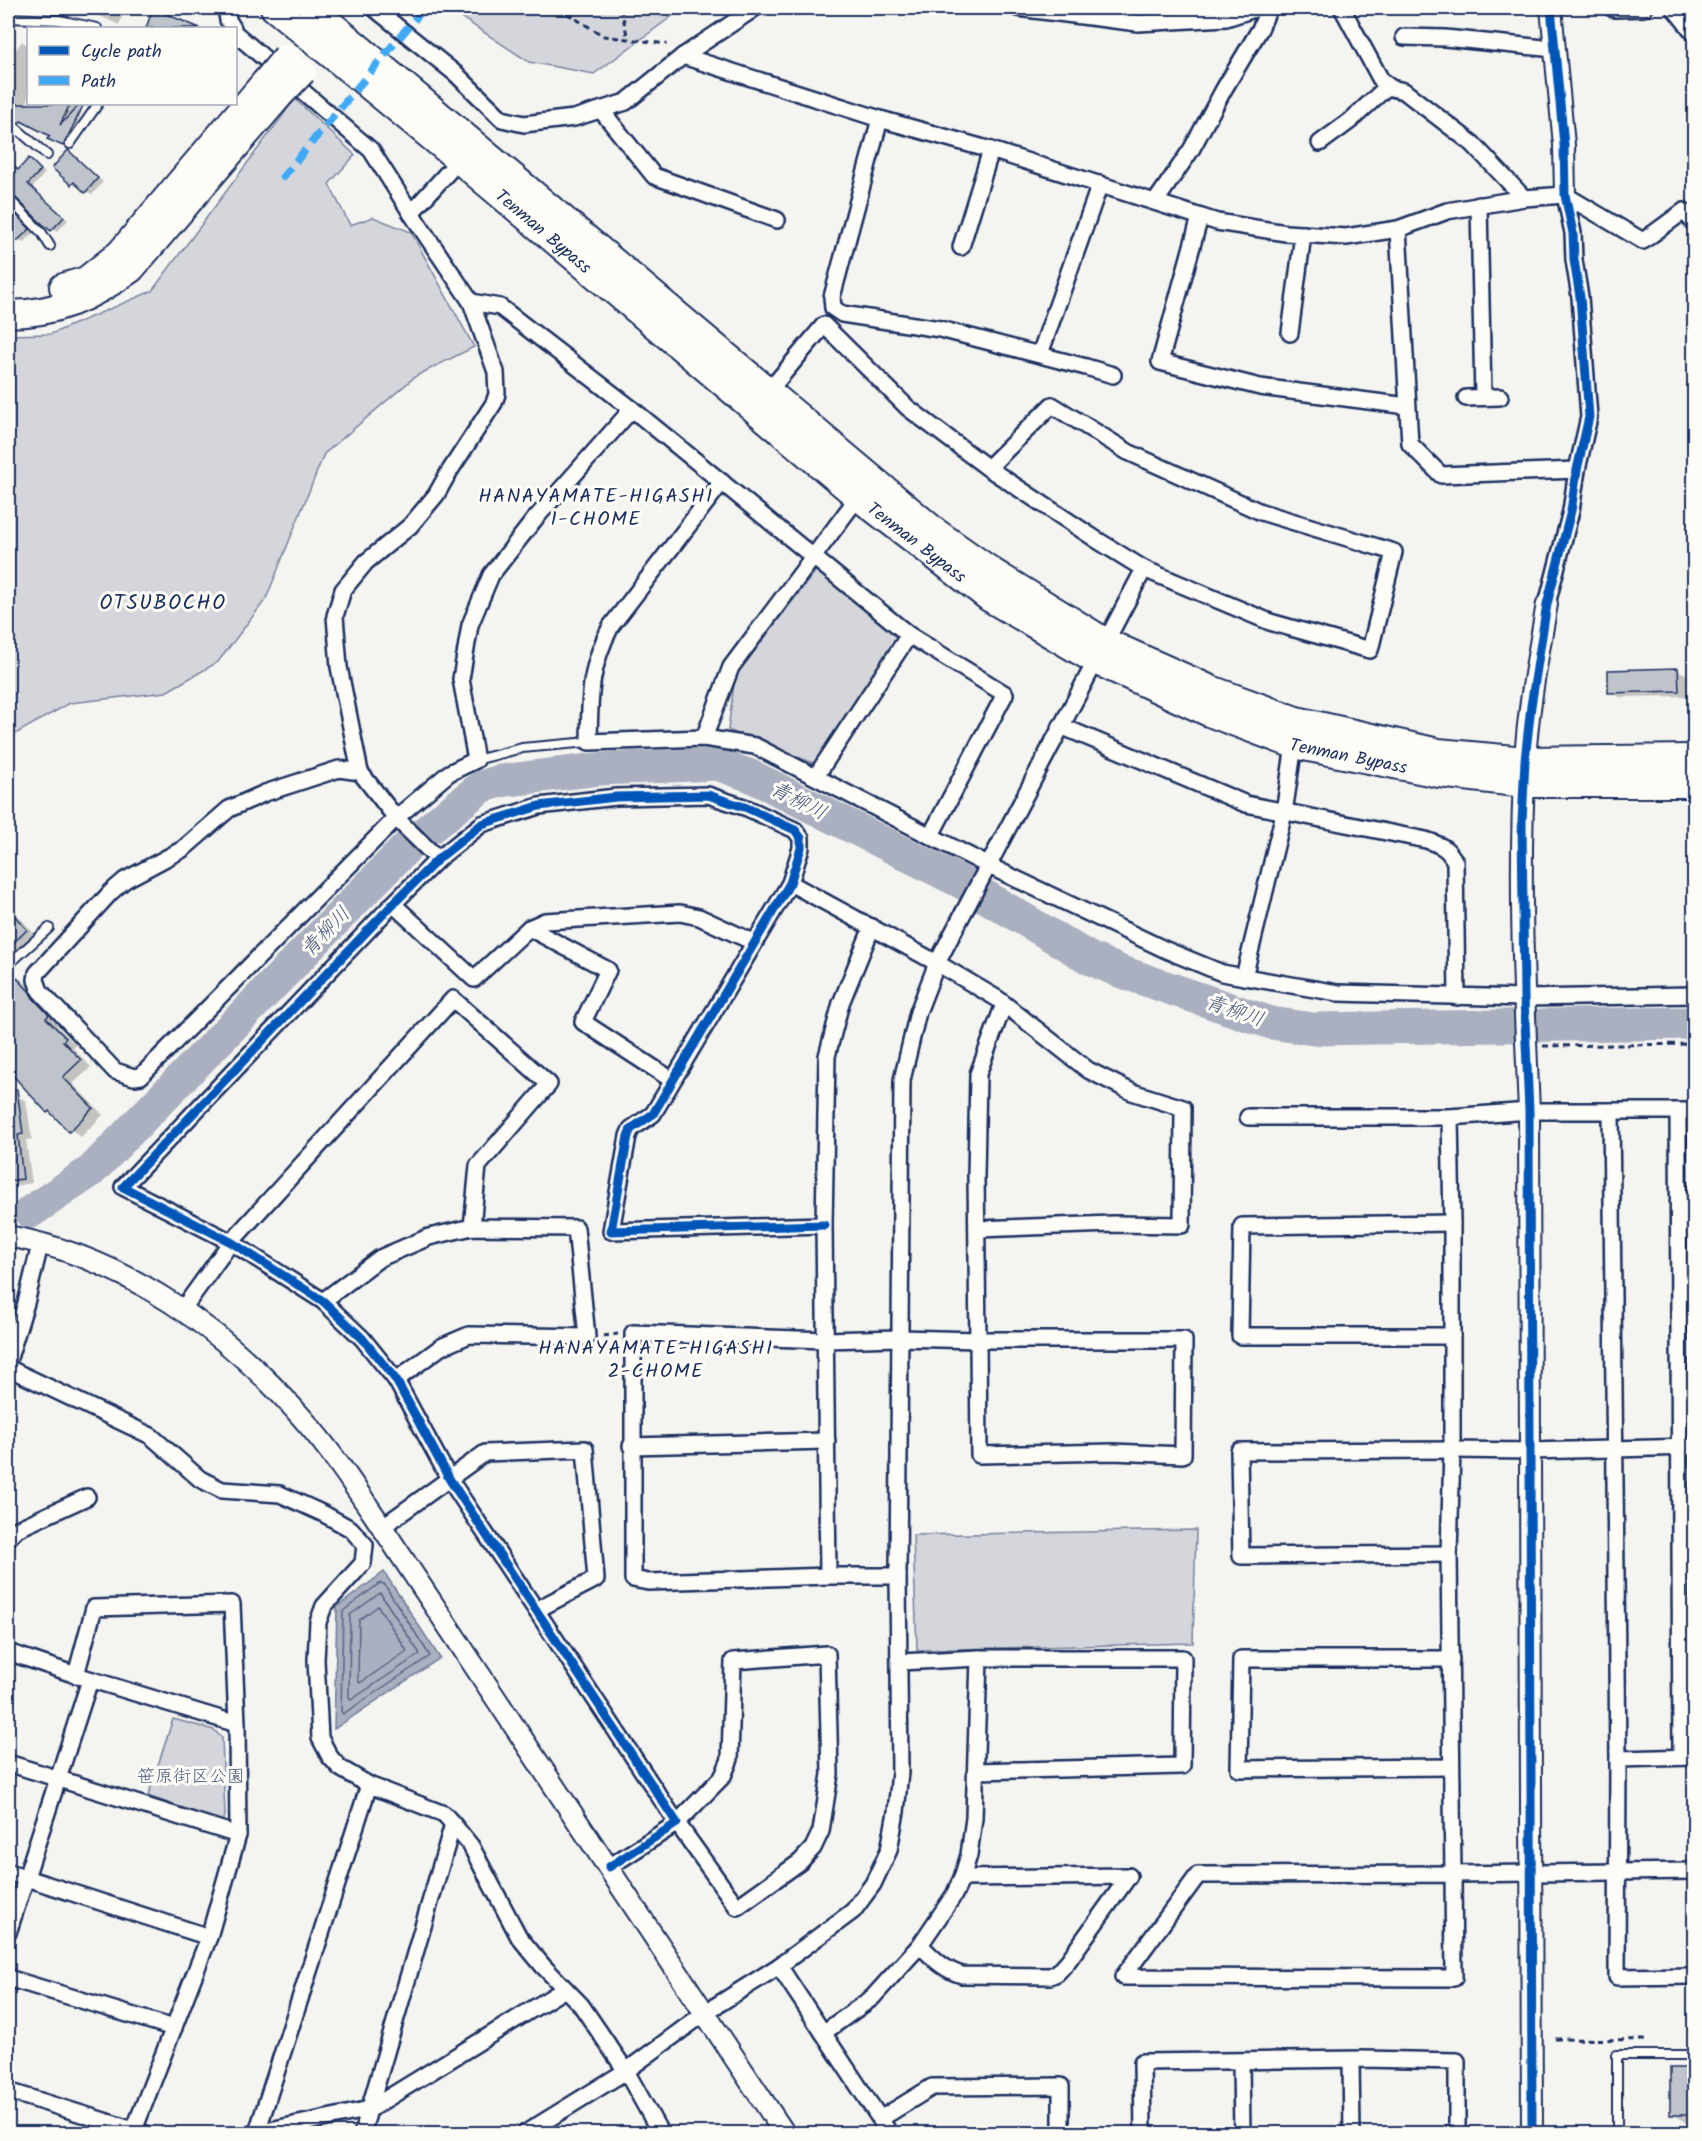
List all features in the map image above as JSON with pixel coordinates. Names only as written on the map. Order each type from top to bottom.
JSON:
[{"type":"highway","name":"Tenman Bypass","points":[[274,8],[459,160],[858,497],[988,598],[1101,651],[1209,713],[1294,745],[1439,774],[1525,772],[1695,758]]},
{"type":"highway","name":"Tenman Bypass","points":[[315,10],[936,532],[1101,651],[1296,720],[1525,772],[1695,784]]},
{"type":"highway","points":[[314,41],[315,10]]},
{"type":"highway","points":[[8,299],[39,295],[86,280],[120,253],[273,89],[314,41],[337,28]]},
{"type":"highway","points":[[8,314],[33,314],[71,303],[105,287],[131,269],[273,89]]},
{"type":"street","points":[[226,8],[233,27]]},
{"type":"street","points":[[374,8],[456,74],[502,119],[525,124],[574,118],[626,102],[682,56],[755,8]]},
{"type":"street","points":[[1018,8],[1137,23],[1226,18],[1257,8]]},
{"type":"street","points":[[1155,201],[1191,150],[1260,29],[1269,8]]},
{"type":"street","points":[[1342,8],[1381,81],[1404,91],[1473,144],[1524,198]]},
{"type":"street","points":[[1532,2133],[1528,1111],[1522,822],[1531,706],[1547,604],[1571,511],[1577,470],[1589,417],[1580,297],[1574,260],[1573,233],[1565,195],[1564,145],[1551,8]]},
{"type":"street","points":[[1612,8],[1644,8]]},
{"type":"street","points":[[1674,8],[1695,33]]},
{"type":"street","points":[[237,35],[371,150],[471,302],[496,372],[497,394],[494,403],[449,471],[436,495],[410,526],[366,562],[343,590],[335,616],[339,667],[360,772],[396,818],[438,859]]},
{"type":"street","points":[[1404,37],[1445,38],[1554,49]]},
{"type":"street","points":[[682,56],[1217,222],[1303,234],[1346,237],[1398,229],[1447,211],[1524,198],[1565,195],[1643,241],[1683,211],[1695,223]]},
{"type":"street","points":[[1320,143],[1350,121],[1388,86]]},
{"type":"street","points":[[601,110],[654,176],[777,220]]},
{"type":"street","points":[[879,119],[832,297],[833,308],[842,314],[940,329],[1113,375]]},
{"type":"street","points":[[961,247],[991,150]]},
{"type":"street","points":[[411,213],[459,160]]},
{"type":"street","points":[[1040,354],[1100,184]]},
{"type":"street","points":[[1479,206],[1483,397]]},
{"type":"street","points":[[1200,217],[1160,362],[1260,387],[1407,406]]},
{"type":"street","points":[[1398,229],[1410,444],[1441,475],[1577,470]]},
{"type":"street","points":[[1290,333],[1303,234]]},
{"type":"street","points":[[471,302],[500,307],[632,409],[909,635],[1005,694],[931,835]]},
{"type":"street","points":[[768,392],[824,325],[909,408],[988,468],[1144,569],[1270,622],[1370,650],[1394,552],[1261,512],[1128,452],[1052,405],[988,468]]},
{"type":"street","points":[[1466,398],[1500,396]]},
{"type":"street","points":[[360,772],[339,769],[265,793],[229,809],[183,849],[125,880],[111,892],[37,973],[36,980],[40,991],[115,1071],[134,1077],[141,1076],[396,818],[449,773],[476,760],[461,679],[470,625],[491,575],[534,520],[632,409]]},
{"type":"street","points":[[722,482],[611,626],[600,647],[591,683],[589,742],[705,738],[755,746],[988,866],[1189,960],[1222,973],[1338,993],[1457,997],[1524,1003],[1695,995]]},
{"type":"street","points":[[705,738],[731,667],[858,497]]},
{"type":"street","points":[[524,2133],[626,2071],[706,2012],[779,1966],[853,1911],[873,1884],[889,1850],[900,1772],[898,1576],[902,1080],[918,1012],[938,963],[1144,569]]},
{"type":"street","points":[[816,776],[909,635]]},
{"type":"street","points":[[1061,726],[1246,804],[1426,840],[1440,845],[1450,852],[1455,862],[1457,997]]},
{"type":"street","points":[[1244,977],[1284,813],[1294,745]]},
{"type":"street","points":[[609,1867],[677,1823],[723,1776],[730,1759],[733,1661],[827,1654],[830,1774],[821,1831],[813,1848],[800,1863],[737,1907],[677,1823],[450,1479],[396,1380],[362,1338],[323,1301],[231,1242],[123,1187],[393,904],[438,859],[482,824],[539,806],[615,797],[708,795],[747,808],[795,830],[801,838],[801,848],[790,883],[653,1114],[631,1129],[611,1231],[824,1225]]},
{"type":"street","points":[[790,883],[938,963],[1004,1005],[1088,1070],[1132,1092],[1184,1108],[1182,1225],[1113,1224],[978,1229]]},
{"type":"street","points":[[393,904],[474,979],[529,928],[545,921],[680,913],[699,917],[753,942]]},
{"type":"street","points":[[828,1576],[824,1225],[827,1056],[841,1003],[872,927]]},
{"type":"street","points":[[529,928],[608,970],[583,1022],[672,1080]]},
{"type":"street","points":[[182,1310],[231,1242],[453,999],[549,1084],[478,1166],[472,1227]]},
{"type":"street","points":[[898,1576],[648,1582],[633,1579],[631,1446],[633,1333],[826,1340],[899,1338],[978,1340],[1184,1340],[1183,1455],[1113,1452],[979,1455],[978,1340],[978,1229],[976,1176],[978,1074],[1004,1005]]},
{"type":"street","points":[[1248,1117],[1450,1117],[1528,1111],[1695,1111]]},
{"type":"street","points":[[1611,1111],[1619,1871],[1617,1977],[1695,1976]]},
{"type":"street","points":[[1618,1759],[1688,1757],[1687,1447],[1678,1111]]},
{"type":"street","points":[[1450,1117],[1452,1450],[1449,1554],[1451,1659],[1451,1767],[1453,1874],[1454,1977],[1123,1977],[1198,1875],[1453,1874],[1695,1871]]},
{"type":"street","points":[[1452,1223],[1242,1226],[1240,1336],[1452,1336]]},
{"type":"street","points":[[323,1301],[381,1258],[429,1238],[472,1227],[576,1228],[587,1337],[469,1335],[441,1347],[396,1380]]},
{"type":"street","points":[[8,1236],[77,1255],[149,1287],[232,1348],[284,1399],[342,1467],[785,2133]]},
{"type":"street","points":[[8,1361],[26,1303],[40,1245]]},
{"type":"street","points":[[8,1368],[151,1436],[200,1479],[222,1490],[280,1494],[351,1529],[365,1545],[363,1563],[324,1606],[318,1622],[316,1660],[320,1738],[340,1768],[369,1785],[444,1814],[453,1824],[471,1846],[519,1937],[581,2005],[626,2071],[661,2133]]},
{"type":"street","points":[[631,1446],[827,1441]]},
{"type":"street","points":[[1449,1554],[1241,1556],[1239,1451],[1529,1451],[1687,1447]]},
{"type":"street","points":[[382,1527],[485,1453],[585,1449],[596,1579],[536,1610]]},
{"type":"street","points":[[8,1538],[16,1529],[87,1497]]},
{"type":"street","points":[[8,1933],[58,1779],[83,1677],[94,1608],[232,1604],[237,1724],[238,1835],[209,1937],[174,2028],[140,2132],[8,2091]]},
{"type":"street","points":[[8,1652],[237,1724]]},
{"type":"street","points":[[900,1662],[979,1658],[1183,1658],[1182,1766],[976,1771]]},
{"type":"street","points":[[823,2032],[872,1998],[920,1945],[962,1878],[969,1855],[974,1818],[979,1658]]},
{"type":"street","points":[[1451,1659],[1241,1659],[1239,1769],[1451,1767]]},
{"type":"street","points":[[8,1763],[238,1835]]},
{"type":"street","points":[[369,1785],[254,2133],[370,2109],[565,1989]]},
{"type":"street","points":[[362,2133],[453,1824]]},
{"type":"street","points":[[8,1872],[209,1937]]},
{"type":"street","points":[[920,1945],[937,1963],[962,1975],[1050,1976],[1057,1973],[1068,1961],[1130,1876],[962,1878]]},
{"type":"street","points":[[779,1966],[890,2133]]},
{"type":"street","points":[[8,1978],[174,2028]]},
{"type":"street","points":[[1351,2060],[1352,2133]]},
{"type":"street","points":[[1143,2133],[1142,2062],[1351,2060],[1457,2061],[1457,2133]]},
{"type":"street","points":[[1241,2062],[1242,2133]]},
{"type":"street","points":[[880,2119],[932,2087],[1061,2086],[1061,2133]]},
{"type":"lane","points":[[8,18],[59,20],[92,27]]},
{"type":"lane","points":[[70,144],[97,105]]},
{"type":"lane","points":[[8,121],[47,155]]},
{"type":"lane","points":[[8,198],[42,233],[50,246]]},
{"type":"lane","points":[[476,760],[522,748],[589,742]]},
{"type":"lane","points":[[8,965],[49,928]]},
{"type":"lane","points":[[1617,2133],[1617,2055],[1695,2055]]},
{"type":"path","points":[[558,8],[604,36],[667,44]]},
{"type":"path","points":[[621,8],[628,39]]},
{"type":"path","points":[[1526,1047],[1695,1044]]},
{"type":"path","points":[[587,1337],[633,1333]]},
{"type":"path","points":[[1555,2039],[1648,2040]]},
{"type":"green space","points":[[447,8],[683,8],[594,74],[529,62]]},
{"type":"green space","points":[[295,99],[355,155],[329,184],[350,225],[373,217],[411,232],[474,347],[416,376],[324,454],[266,599],[218,662],[166,692],[70,703],[8,738],[8,335],[51,334],[152,291]]},
{"type":"green space","points":[[818,568],[898,638],[816,764],[728,730],[735,676]]},
{"type":"green space","points":[[1196,1530],[1193,1643],[917,1650],[913,1535]]},
{"type":"green space","name":"笹原街区公園","points":[[173,1719],[214,1730],[222,1738],[225,1816],[223,1822],[148,1796]]},
{"type":"water","points":[[384,1572],[440,1658],[334,1729],[337,1607]]},
{"type":"building","points":[[153,8],[169,8],[166,14],[198,27],[146,27]]},
{"type":"building","points":[[8,104],[70,105],[60,125],[79,105],[83,106],[63,146],[47,139],[50,136],[21,121],[19,123],[8,115]]},
{"type":"building","points":[[68,150],[98,178],[85,193],[74,182],[71,185],[52,168]]},
{"type":"building","points":[[29,158],[41,170],[28,184],[64,217],[51,231],[8,192],[8,160],[18,170]]},
{"type":"building","points":[[8,206],[30,229],[17,241],[8,231]]},
{"type":"building","points":[[1678,668],[1679,691],[1608,693],[1608,670]]},
{"type":"building","points":[[8,908],[27,930],[8,948]]},
{"type":"building","points":[[8,971],[49,1015],[46,1018],[66,1038],[63,1041],[81,1060],[63,1077],[93,1108],[69,1132],[49,1111],[47,1113],[8,1070]]},
{"type":"building","points":[[17,1089],[23,1134],[18,1135],[23,1179],[8,1181],[8,1090]]},
{"type":"building","points":[[1670,2068],[1695,2068],[1695,2115],[1670,2115]]},
{"type":"waterway","name":"青柳川","points":[[30,1212],[91,1171],[410,844],[481,787],[500,781],[599,769],[717,764],[751,776],[961,882],[1089,958],[1119,971],[1271,1023],[1313,1029],[1694,1023]]},
{"type":"marked path","points":[[281,179],[424,8]]},
{"type":"cycle path","points":[[1532,2134],[1529,1111],[1524,998],[1522,822],[1525,760],[1531,706],[1547,604],[1571,511],[1577,470],[1589,417],[1580,297],[1574,260],[1573,233],[1565,195],[1564,145],[1551,8]]},
{"type":"cycle path","points":[[609,1867],[677,1823],[450,1480],[396,1380],[362,1338],[323,1301],[231,1242],[123,1187],[393,904],[438,859],[482,824],[539,806],[616,797],[708,795],[747,808],[795,830],[801,838],[801,848],[790,883],[653,1114],[631,1129],[611,1231],[824,1225]]},
{"type":"district","name":"HANAYAMATE-HIGASHI 1-CHOME","points":[[596,506]]},
{"type":"district","name":"OTSUBOCHO","points":[[163,602]]},
{"type":"district","name":"HANAYAMATE-HIGASHI 2-CHOME","points":[[656,1358]]}]
